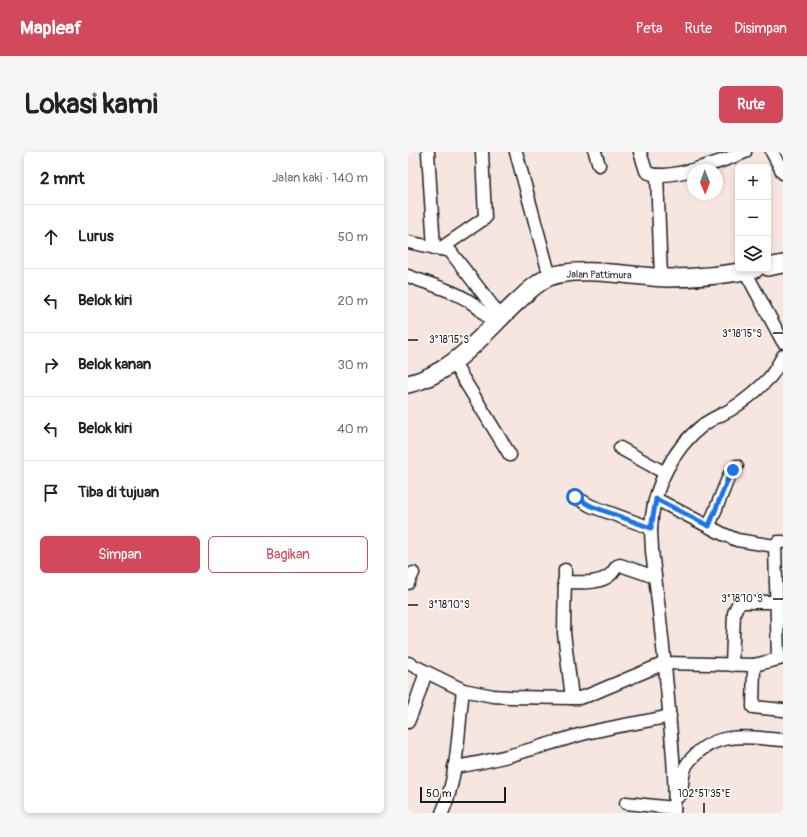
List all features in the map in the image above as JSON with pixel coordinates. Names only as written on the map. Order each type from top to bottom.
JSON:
[{"type":"street","points":[[428,152],[437,248]]},
{"type":"street","points":[[437,248],[485,218],[482,152]]},
{"type":"street","points":[[516,152],[550,277]]},
{"type":"street","points":[[595,152],[599,165]]},
{"type":"street","points":[[640,152],[646,171],[657,175],[691,170],[719,157],[745,152]]},
{"type":"street","points":[[772,152],[783,173]]},
{"type":"street","points":[[657,175],[661,277]]},
{"type":"street","points":[[408,242],[450,251],[497,320]]},
{"type":"street","points":[[771,266],[783,264]]},
{"type":"street","name":"Jalan Pattimura","points":[[408,384],[430,377],[453,362],[526,293],[550,277],[566,273],[582,272],[661,277],[708,276],[736,272]]},
{"type":"street","points":[[751,272],[783,342]]},
{"type":"street","points":[[408,276],[442,288],[463,298],[497,320]]},
{"type":"street","points":[[674,808],[670,716],[651,528],[656,499],[665,473],[677,453],[693,434],[705,424],[731,410],[754,394],[771,376],[783,356]]},
{"type":"street","points":[[453,362],[510,455]]},
{"type":"street","points":[[620,448],[665,473]]},
{"type":"street","points":[[709,526],[729,476],[737,466]]},
{"type":"street","points":[[575,497],[591,506],[651,528]]},
{"type":"street","points":[[408,663],[462,690],[493,696],[572,698],[589,695],[665,663],[754,665],[780,659],[777,602],[779,544],[737,540],[656,499]]},
{"type":"street","points":[[564,582],[597,581],[612,574],[617,566],[655,577]]},
{"type":"street","points":[[565,570],[564,633],[572,698]]},
{"type":"street","points":[[732,665],[734,613],[737,606],[742,602],[777,602]]},
{"type":"street","points":[[754,665],[753,707],[783,710]]},
{"type":"street","points":[[408,722],[426,672]]},
{"type":"street","points":[[442,813],[448,800],[454,767],[462,690]]},
{"type":"street","points":[[454,767],[471,765],[518,754],[580,735],[670,716]]},
{"type":"street","points":[[674,808],[681,794],[686,767],[691,759],[700,750],[716,740],[725,738],[783,740]]},
{"type":"street","points":[[626,803],[674,808]]},
{"type":"route","points":[[575,497],[591,506],[651,528],[656,499],[709,526],[729,476],[733,470]]}]
